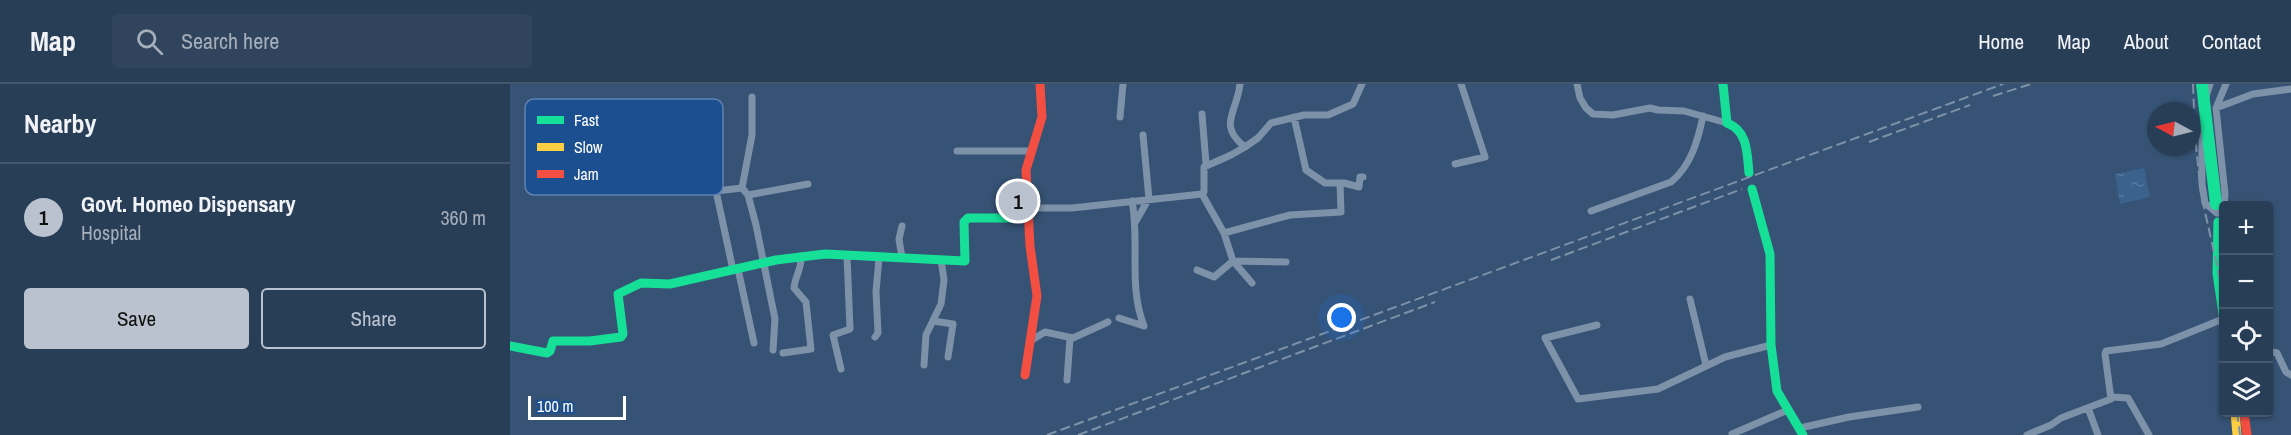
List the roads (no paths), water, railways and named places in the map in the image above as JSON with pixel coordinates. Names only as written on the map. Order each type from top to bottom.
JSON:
[{"type":"main road","points":[[1025,375],[1037,296],[1026,170],[1042,117],[1040,84]]},
{"type":"main road","points":[[1723,84],[1727,123],[1738,127],[1742,133],[1749,173]]},
{"type":"main road","points":[[2202,84],[2219,203]]},
{"type":"main road","points":[[1752,189],[1770,254],[1771,345],[1777,391],[1802,431]]},
{"type":"main road","points":[[510,346],[547,353],[553,341],[620,338],[623,334],[618,294],[641,283],[670,284],[801,256],[825,254],[965,261],[964,222],[968,218],[1028,213]]},
{"type":"main road","points":[[2219,222],[2216,257],[2222,309]]},
{"type":"main road","points":[[2235,417],[2237,435]]},
{"type":"main road","points":[[2245,417],[2247,435]]},
{"type":"street","points":[[1120,117],[1123,84]]},
{"type":"street","points":[[1240,84],[1230,127],[1234,138],[1245,147]]},
{"type":"street","points":[[1202,194],[1205,188],[1202,169],[1206,164],[1220,160],[1245,147],[1258,138],[1271,123],[1304,115],[1328,115],[1353,104],[1362,84]]},
{"type":"street","points":[[1455,164],[1485,157],[1461,84]]},
{"type":"street","points":[[1577,84],[1580,98],[1593,114],[1613,115],[1650,108],[1684,111],[1727,123]]},
{"type":"street","points":[[2211,84],[2202,110],[2202,184],[2205,203],[2219,210]]},
{"type":"street","points":[[2223,201],[2225,194],[2216,108],[2226,84]]},
{"type":"street","points":[[2216,108],[2253,94],[2291,89]]},
{"type":"street","points":[[742,188],[752,135],[752,98]]},
{"type":"street","points":[[1202,114],[1206,164]]},
{"type":"street","points":[[1591,211],[1671,182],[1676,178],[1691,158],[1703,116]]},
{"type":"street","points":[[1294,117],[1306,170],[1325,183],[1359,187],[1360,177],[1363,177]]},
{"type":"street","points":[[1136,221],[1148,199],[1143,135]]},
{"type":"street","points":[[957,151],[1031,151]]},
{"type":"street","points":[[1224,233],[1290,215],[1341,212],[1340,183]]},
{"type":"street","points":[[748,195],[808,184]]},
{"type":"street","points":[[742,188],[748,195],[756,225],[775,319],[773,350]]},
{"type":"street","points":[[723,190],[742,188]]},
{"type":"street","points":[[1028,213],[1202,194]]},
{"type":"street","points":[[1202,194],[1224,233],[1233,261],[1252,283]]},
{"type":"street","points":[[717,195],[754,343]]},
{"type":"street","points":[[1119,318],[1144,326],[1136,290],[1136,221],[1132,201]]},
{"type":"street","points":[[902,226],[899,239],[902,258]]},
{"type":"street","points":[[841,369],[833,335],[850,329],[847,255]]},
{"type":"street","points":[[783,353],[811,349],[806,302],[794,288],[795,278],[802,269],[801,256]]},
{"type":"street","points":[[875,337],[878,333],[876,291],[879,258]]},
{"type":"street","points":[[924,365],[926,335],[941,304],[944,280],[941,260]]},
{"type":"street","points":[[1197,270],[1214,277],[1233,261],[1286,262]]},
{"type":"street","points":[[1690,299],[1706,365]]},
{"type":"street","points":[[933,321],[953,324],[948,357]]},
{"type":"street","points":[[1030,341],[1045,332],[1073,338],[1108,322]]},
{"type":"street","points":[[2111,397],[2107,378],[2106,351],[2161,344],[2219,322]]},
{"type":"street","points":[[1597,325],[1545,339],[1578,399],[1658,389],[1725,357],[1771,345]]},
{"type":"street","points":[[1067,380],[1070,338]]},
{"type":"street","points":[[2273,352],[2277,353],[2286,372],[2291,375]]},
{"type":"street","points":[[2027,435],[2048,431],[2054,421],[2107,401],[2111,397],[2128,398],[2149,435]]},
{"type":"street","points":[[1802,431],[1849,417],[1918,406]]},
{"type":"street","points":[[2088,408],[2098,435]]},
{"type":"street","points":[[1732,434],[1788,410]]},
{"type":"water","points":[[2144,168],[2150,197],[2120,204],[2115,174]]},
{"type":"railway","points":[[1047,435],[2003,84]]},
{"type":"railway","points":[[1993,96],[2031,84]]},
{"type":"railway","points":[[2193,84],[2201,194],[2219,275]]},
{"type":"railway","points":[[1869,142],[1970,105]]},
{"type":"railway","points":[[1551,260],[1742,189]]},
{"type":"railway","points":[[1078,435],[1435,302]]},
{"type":"railway","points":[[2238,417],[2240,435]]},
{"type":"place","name":"Govt. Homeo Dispensary","points":[[1018,201]]}]
